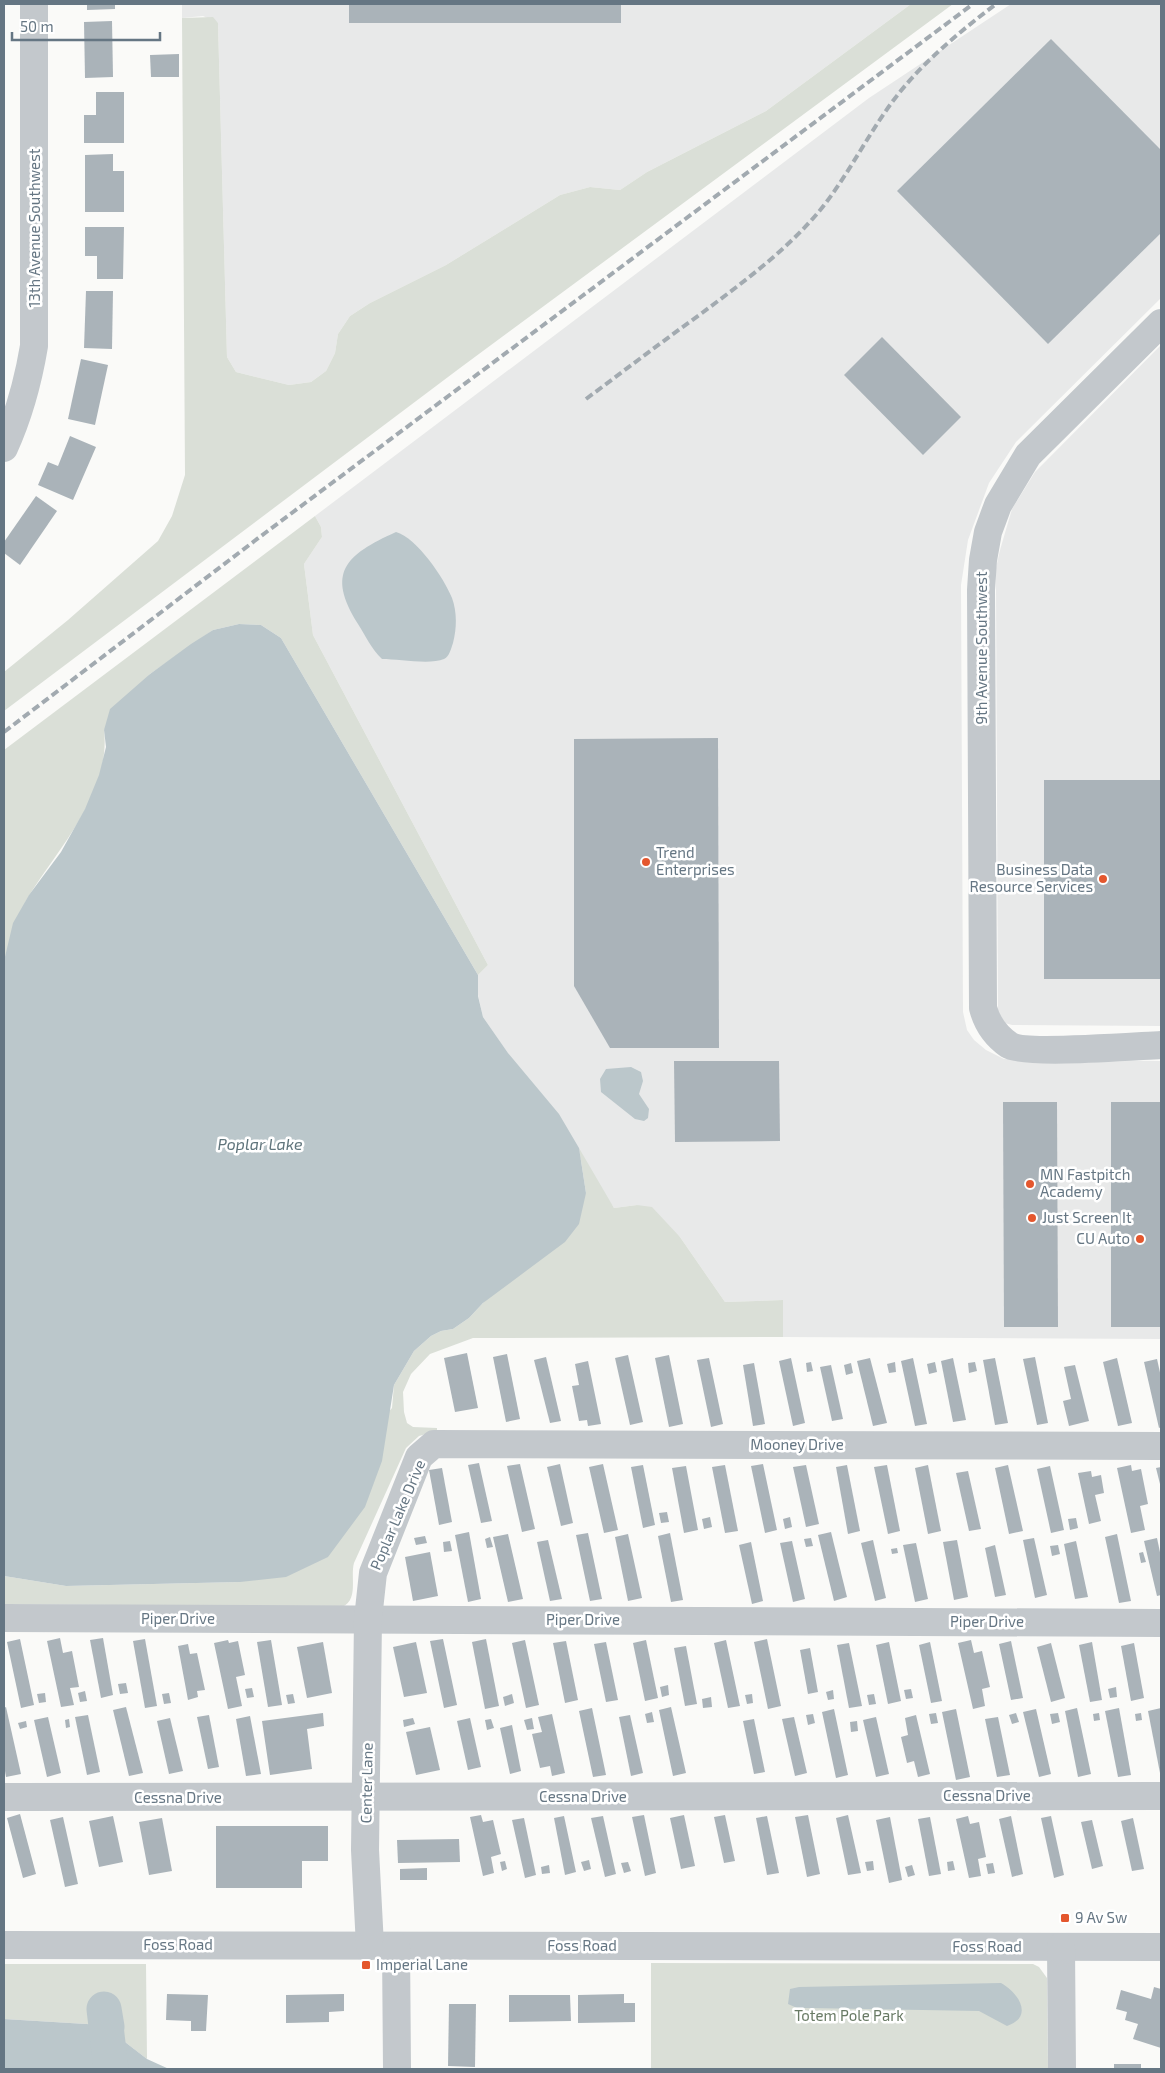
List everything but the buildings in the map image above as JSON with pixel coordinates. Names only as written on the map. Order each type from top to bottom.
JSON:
[{"type":"street","name":"13th Avenue Southwest","points":[[4,448],[15,423],[28,381],[34,346],[34,4]]},
{"type":"street","name":"9th Avenue Southwest","points":[[1161,323],[1028,455],[998,505],[988,532],[983,560],[981,590],[983,1008],[988,1024],[1010,1046],[1032,1049],[1161,1045]]},
{"type":"street","name":"Mooney Drive","points":[[434,1444],[1161,1446]]},
{"type":"street","name":"Poplar Lake Drive","points":[[368,1619],[373,1573],[419,1457],[434,1444]]},
{"type":"street","name":"Piper Drive","points":[[4,1618],[1161,1623]]},
{"type":"street","name":"Center Lane","points":[[368,1619],[366,1850],[383,1946]]},
{"type":"street","name":"Cessna Drive","points":[[4,1798],[1161,1796]]},
{"type":"street","name":"Foss Road","points":[[4,1945],[1161,1948]]},
{"type":"street","points":[[383,1946],[397,2069]]},
{"type":"street","points":[[1061,1947],[1062,2069]]},
{"type":"shaded area","points":[[182,4],[911,4],[766,111],[647,172],[620,190],[590,187],[560,195],[446,265],[370,303],[350,316],[338,334],[335,353],[326,371],[311,382],[289,385],[236,372],[227,357],[218,23],[203,16],[182,18]]},
{"type":"shaded area","points":[[1011,4],[1161,4],[1161,298],[1016,442],[989,483],[968,540],[961,585],[963,1012],[967,1030],[974,1040],[986,1050],[1004,1059],[1161,1061],[1161,1339],[783,1337],[783,1300],[725,1302],[680,1237],[637,1205],[614,1208],[483,1017],[478,995],[478,975],[488,965],[313,635],[304,564],[322,537],[321,527],[315,516],[869,98]]},
{"type":"shaded area","points":[[1161,345],[1161,1026],[1012,1025],[1005,1023],[998,1011],[996,568],[1012,509],[1035,472]]},
{"type":"green space","points":[[911,4],[953,4],[460,368],[4,711],[4,672],[68,620],[158,541],[172,516],[185,475],[182,18],[213,17],[218,23],[227,357],[236,372],[289,385],[311,382],[326,371],[335,353],[338,334],[350,316],[370,303],[446,265],[560,195],[590,187],[620,190],[647,172],[766,111]]},
{"type":"green space","points":[[315,516],[321,527],[322,537],[304,564],[313,635],[488,965],[478,975],[281,638],[261,625],[239,624],[213,630],[150,674],[104,730],[104,753],[100,775],[92,796],[69,837],[26,901],[4,961],[4,750]]},
{"type":"green space","points":[[579,1148],[614,1208],[637,1205],[652,1207],[680,1237],[725,1302],[783,1300],[783,1337],[473,1338],[430,1354],[411,1374],[403,1392],[404,1412],[407,1423],[413,1427],[437,1428],[437,1431],[419,1436],[406,1448],[354,1563],[352,1594],[347,1604],[342,1607],[4,1604],[4,1576],[66,1586],[240,1582],[392,1408],[394,1385],[414,1351],[431,1336],[441,1331],[453,1329],[469,1318],[586,1193]]},
{"type":"green space","name":"Totem Pole Park","points":[[651,1963],[1033,1964],[1039,1967],[1047,1978],[1048,2069],[651,2069]]},
{"type":"green space","points":[[4,1964],[146,1964],[147,2059],[103,2025],[4,2019]]},
{"type":"water","points":[[396,532],[421,550],[443,580],[454,603],[456,614],[455,632],[451,650],[444,659],[422,662],[382,659],[369,642],[348,606],[343,591],[346,567],[364,549]]},
{"type":"water","name":"Poplar Lake","points":[[239,624],[261,625],[281,638],[478,975],[478,996],[483,1017],[508,1053],[559,1114],[579,1148],[586,1193],[579,1224],[565,1242],[483,1303],[469,1318],[453,1329],[441,1331],[431,1336],[414,1351],[394,1385],[382,1461],[365,1507],[328,1557],[286,1577],[240,1582],[66,1586],[4,1576],[4,961],[13,923],[29,895],[61,852],[85,809],[99,775],[106,747],[104,730],[110,709],[150,674],[191,644],[213,630]]},
{"type":"water","points":[[631,1067],[641,1072],[643,1081],[639,1094],[649,1109],[648,1118],[644,1121],[635,1119],[601,1092],[600,1079],[606,1069]]},
{"type":"water","points":[[1001,1983],[1008,1987],[1018,1999],[1022,2011],[1020,2017],[1015,2022],[1007,2026],[979,2011],[797,2008],[788,2004],[790,1989],[799,1987]]},
{"type":"water","points":[[4,2019],[103,2025],[147,2059],[169,2069],[4,2069]]},
{"type":"waterway","points":[[107,2027],[104,2009],[111,2069]]},
{"type":"railway","points":[[4,732],[261,536],[973,4]]},
{"type":"railway","points":[[586,399],[762,267],[790,242],[826,202],[890,105],[913,77],[939,51],[996,4]]},
{"type":"place","name":"Trend Enterprises","points":[[646,862]]},
{"type":"place","name":"Business Data Resource Services","points":[[1103,879]]},
{"type":"place","name":"MN Fastpitch Academy","points":[[1030,1184]]},
{"type":"place","name":"Just Screen It","points":[[1032,1218]]},
{"type":"place","name":"CU Auto","points":[[1140,1239]]},
{"type":"place","name":"9 Av Sw","points":[[1065,1918]]},
{"type":"place","name":"Imperial Lane","points":[[366,1965]]}]
